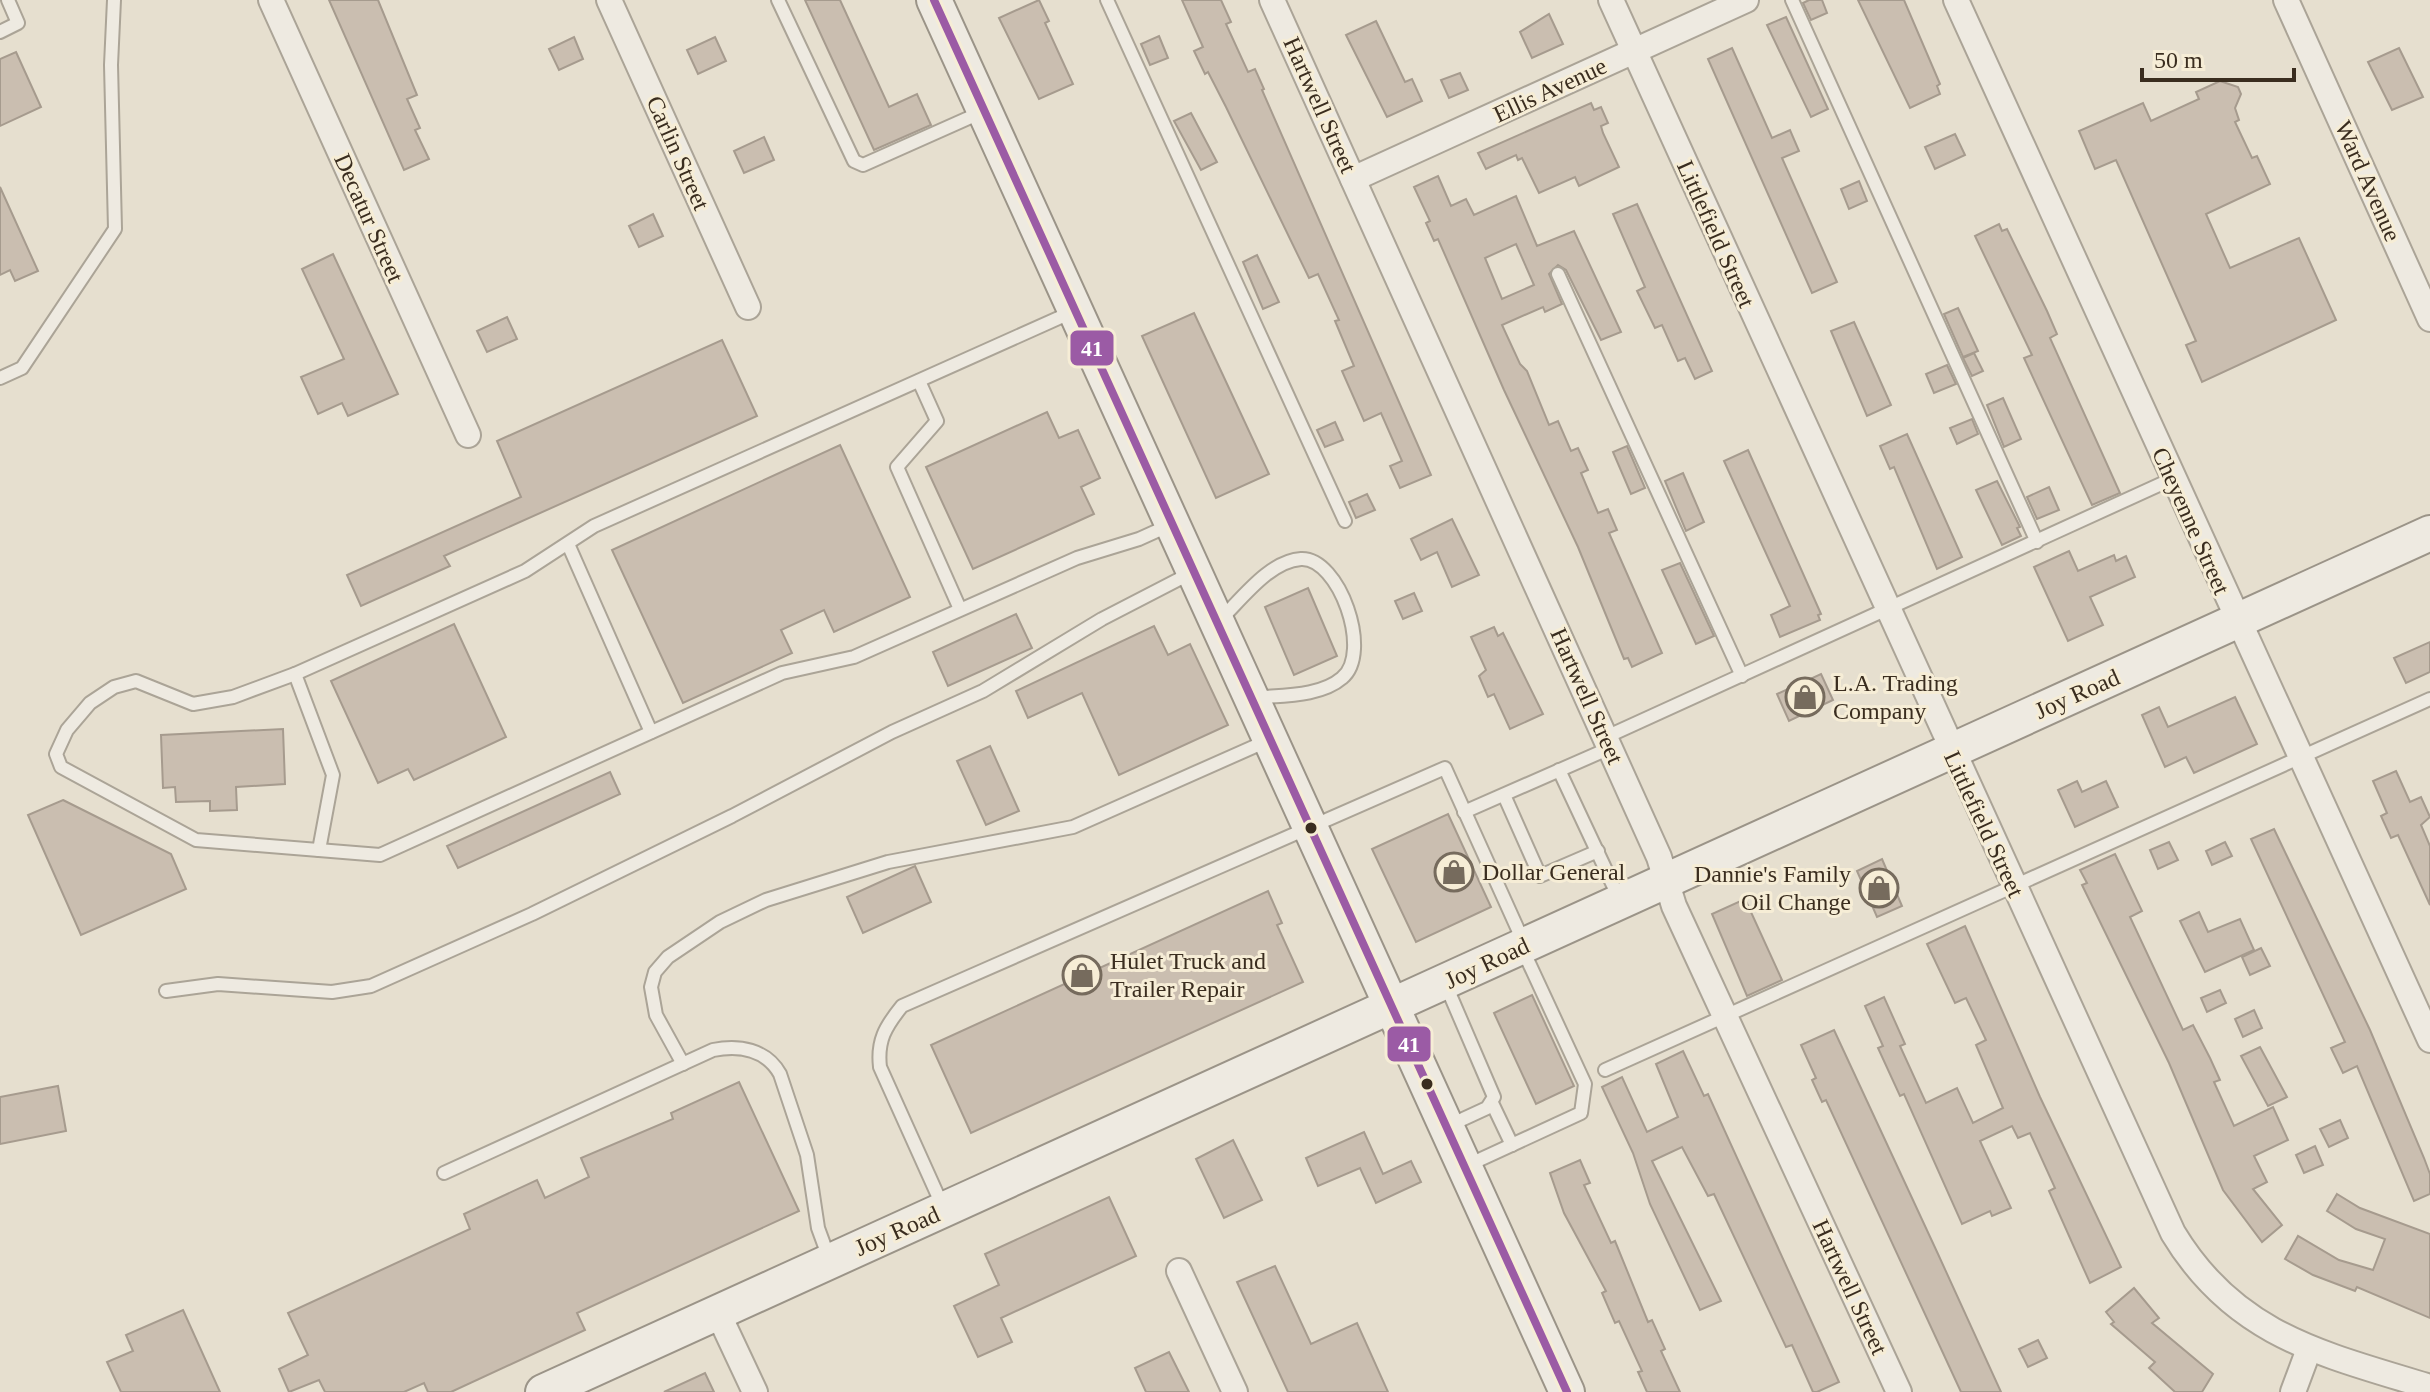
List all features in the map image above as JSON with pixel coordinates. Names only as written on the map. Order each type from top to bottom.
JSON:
[{"type":"street","name":"Decatur Street","points":[[271,0],[468,435]]},
{"type":"street","name":"Carlin Street","points":[[609,0],[748,307]]},
{"type":"street","points":[[934,0],[1567,1392]]},
{"type":"street","name":"Hartwell Street","points":[[1272,0],[1659,857],[1666,881],[1725,1017],[1899,1392]]},
{"type":"street","name":"Littlefield Street","points":[[1611,0],[1951,752],[2183,1250],[2207,1281],[2235,1308],[2267,1330],[2309,1349],[2430,1387]]},
{"type":"street","name":"Ellis Avenue","points":[[1353,179],[1746,0]]},
{"type":"street","name":"Cheyenne Street","points":[[1956,0],[2299,759],[2430,1040]]},
{"type":"street","name":"Ward Avenue","points":[[2286,0],[2430,319]]},
{"type":"street","name":"Joy Road","points":[[543,1392],[2430,533]]},
{"type":"street","points":[[1179,1271],[1235,1392]]},
{"type":"street","points":[[717,1311],[755,1392]]},
{"type":"street","points":[[2293,1392],[2309,1349]]},
{"type":"lane","points":[[0,32],[18,23],[8,0]]},
{"type":"lane","points":[[0,378],[22,368],[115,229],[111,65],[114,0]]},
{"type":"lane","points":[[778,0],[854,161],[863,165],[984,111]]},
{"type":"lane","points":[[1107,0],[1345,521]]},
{"type":"lane","points":[[1792,0],[2037,542]]},
{"type":"lane","points":[[1558,274],[1742,676]]},
{"type":"lane","points":[[1075,311],[594,526],[525,571],[295,674],[233,697],[193,704],[136,681],[114,687],[90,703],[67,730],[56,754],[61,767],[72,776],[196,840],[380,855],[782,673],[854,657],[1077,558],[1172,525]]},
{"type":"lane","points":[[919,381],[937,421],[897,467],[960,609]]},
{"type":"lane","points":[[1464,812],[1559,770],[1742,676],[2172,479]]},
{"type":"lane","points":[[568,544],[651,732]]},
{"type":"lane","points":[[1217,623],[1278,567],[1300,559],[1315,561],[1325,568],[1336,586],[1357,636],[1356,656],[1345,677],[1327,688],[1250,699]]},
{"type":"lane","points":[[166,991],[218,984],[332,992],[371,986],[532,914],[892,732],[983,691],[1102,619],[1193,572]]},
{"type":"lane","points":[[295,674],[333,775],[319,850]]},
{"type":"lane","points":[[1605,1070],[2430,699]]},
{"type":"lane","points":[[683,1064],[656,1015],[651,987],[655,972],[668,957],[720,922],[766,900],[888,862],[1073,827],[1269,740]]},
{"type":"lane","points":[[944,1209],[880,1067],[878,1046],[887,1024],[902,1006],[1445,768],[1585,1084],[1581,1113],[1463,1167]]},
{"type":"lane","points":[[1559,770],[1621,902]]},
{"type":"lane","points":[[1504,795],[1540,876],[1598,851]]},
{"type":"lane","points":[[1445,983],[1493,1088],[1492,1103],[1512,1145]]},
{"type":"lane","points":[[444,1173],[713,1050],[735,1046],[773,1062],[807,1155],[818,1228],[830,1261]]},
{"type":"lane","points":[[1445,1127],[1492,1103]]},
{"type":"building","points":[[329,0],[378,0],[417,95],[407,99],[420,128],[415,130],[429,159],[404,170]]},
{"type":"building","points":[[805,0],[840,0],[889,107],[917,94],[931,125],[874,150]]},
{"type":"building","points":[[1039,0],[1049,21],[1045,23],[1073,84],[1039,99],[999,18]]},
{"type":"building","points":[[1182,0],[1221,0],[1231,22],[1226,24],[1248,72],[1255,69],[1431,475],[1400,488],[1390,466],[1402,461],[1381,413],[1364,421],[1342,371],[1354,366],[1335,321],[1339,320],[1318,274],[1309,278],[1226,107],[1208,72],[1205,74],[1194,51],[1203,47]]},
{"type":"building","points":[[1822,0],[1827,13],[1811,20],[1803,3]]},
{"type":"building","points":[[1858,0],[1904,0],[1940,84],[1937,86],[1940,94],[1910,108]]},
{"type":"building","points":[[1549,14],[1563,44],[1532,58],[1520,32]]},
{"type":"building","points":[[1786,17],[1828,109],[1811,117],[1767,25]]},
{"type":"building","points":[[1376,21],[1405,82],[1412,79],[1422,101],[1387,117],[1346,35]]},
{"type":"building","points":[[1159,36],[1168,58],[1150,65],[1141,44]]},
{"type":"building","points":[[574,37],[583,59],[559,70],[549,49]]},
{"type":"building","points":[[715,37],[726,61],[698,74],[687,50]]},
{"type":"building","points":[[1732,48],[1772,138],[1790,130],[1799,151],[1782,158],[1837,282],[1812,293],[1708,59]]},
{"type":"building","points":[[2399,48],[2423,97],[2392,110],[2368,62]]},
{"type":"building","points":[[16,52],[41,107],[0,126],[0,59]]},
{"type":"building","points":[[1460,73],[1468,90],[1449,98],[1441,80]]},
{"type":"building","points":[[2220,81],[2238,87],[2241,94],[2235,108],[2239,120],[2235,122],[2252,158],[2257,156],[2270,184],[2206,214],[2230,268],[2299,238],[2336,320],[2202,382],[2186,345],[2196,341],[2116,160],[2095,169],[2079,131],[2143,103],[2151,121],[2199,99],[2196,92]]},
{"type":"building","points":[[1591,103],[1594,110],[1601,107],[1608,123],[1601,126],[1619,167],[1579,186],[1575,177],[1539,193],[1522,158],[1518,160],[1516,155],[1486,169],[1478,153]]},
{"type":"building","points":[[1191,113],[1217,162],[1201,170],[1174,121]]},
{"type":"building","points":[[1955,134],[1965,155],[1935,169],[1925,147]]},
{"type":"building","points":[[764,137],[774,160],[744,173],[734,151]]},
{"type":"building","points":[[1438,176],[1451,206],[1466,199],[1474,215],[1516,196],[1537,246],[1574,231],[1621,332],[1601,340],[1566,270],[1558,265],[1549,274],[1562,304],[1545,312],[1543,307],[1502,325],[1520,364],[1527,371],[1549,425],[1558,421],[1571,451],[1578,448],[1588,470],[1581,473],[1598,513],[1608,509],[1617,530],[1609,533],[1662,653],[1632,667],[1628,658],[1624,659],[1578,547],[1504,390],[1438,239],[1434,241],[1426,223],[1430,221],[1414,187]],"holes":[[[1516,244],[1534,285],[1502,299],[1485,258]]]},
{"type":"building","points":[[1859,181],[1867,201],[1849,209],[1841,189]]},
{"type":"building","points":[[0,187],[38,271],[15,281],[10,270],[0,275]]},
{"type":"building","points":[[1637,204],[1712,371],[1695,379],[1685,358],[1678,361],[1662,325],[1655,328],[1637,291],[1645,287],[1613,214]]},
{"type":"building","points":[[653,214],[663,236],[639,247],[629,226]]},
{"type":"building","points":[[1999,224],[2002,231],[2007,229],[2047,311],[2057,334],[2050,338],[2120,493],[2092,505],[2024,358],[2032,355],[1975,236]]},
{"type":"building","points":[[333,254],[398,394],[348,416],[342,403],[318,414],[301,377],[344,359],[302,269]]},
{"type":"building","points":[[1257,255],[1279,302],[1263,309],[1243,262]]},
{"type":"building","points":[[1958,308],[1978,351],[1963,357],[1944,314]]},
{"type":"building","points":[[1194,313],[1269,474],[1216,498],[1142,336]]},
{"type":"building","points":[[507,317],[517,339],[487,352],[477,331]]},
{"type":"building","points":[[1854,322],[1891,405],[1867,416],[1831,331]]},
{"type":"building","points":[[722,340],[757,416],[444,556],[450,566],[361,606],[347,575],[521,497],[497,441]]},
{"type":"building","points":[[1974,353],[1983,371],[1972,376],[1963,358]]},
{"type":"building","points":[[1947,365],[1956,384],[1934,393],[1926,374]]},
{"type":"building","points":[[2003,398],[2021,439],[2004,447],[1987,405]]},
{"type":"building","points":[[1047,412],[1059,438],[1078,430],[1100,478],[1081,487],[1094,514],[973,569],[926,467]]},
{"type":"building","points":[[1972,419],[1978,434],[1957,444],[1950,428]]},
{"type":"building","points":[[1335,422],[1343,440],[1325,447],[1317,430]]},
{"type":"building","points":[[1907,434],[1962,557],[1937,569],[1894,467],[1890,469],[1880,446]]},
{"type":"building","points":[[840,445],[910,597],[834,632],[824,610],[781,630],[792,653],[683,703],[612,550]]},
{"type":"building","points":[[1627,446],[1645,488],[1631,494],[1613,452]]},
{"type":"building","points":[[1748,450],[1821,614],[1818,615],[1820,620],[1780,637],[1771,615],[1790,606],[1724,461]]},
{"type":"building","points":[[1683,473],[1704,522],[1686,531],[1665,481]]},
{"type":"building","points":[[1997,481],[2020,527],[2017,528],[2021,536],[2002,545],[1976,490]]},
{"type":"building","points":[[2049,487],[2059,510],[2037,519],[2027,497]]},
{"type":"building","points":[[1367,494],[1375,510],[1356,518],[1349,502]]},
{"type":"building","points":[[1452,519],[1479,575],[1452,587],[1437,552],[1421,560],[1411,539]]},
{"type":"building","points":[[2069,551],[2078,571],[2114,555],[2116,561],[2126,556],[2135,577],[2090,597],[2103,625],[2068,641],[2034,567]]},
{"type":"building","points":[[1680,563],[1714,636],[1696,644],[1662,570]]},
{"type":"building","points":[[1308,588],[1337,656],[1294,675],[1265,607]]},
{"type":"building","points":[[1414,593],[1422,611],[1403,619],[1395,601]]},
{"type":"building","points":[[1016,614],[1032,648],[948,686],[933,652]]},
{"type":"building","points":[[454,624],[506,737],[414,780],[408,769],[378,783],[331,681]]},
{"type":"building","points":[[1154,626],[1168,655],[1190,644],[1228,725],[1119,775],[1082,693],[1028,718],[1016,691]]},
{"type":"building","points":[[1494,627],[1498,636],[1503,633],[1543,714],[1510,729],[1494,694],[1488,697],[1479,676],[1486,670],[1471,637]]},
{"type":"building","points":[[2430,642],[2430,672],[2406,683],[2394,658]]},
{"type":"building","points":[[1821,674],[1833,700],[1789,721],[1777,694]]},
{"type":"building","points":[[2235,697],[2257,744],[2194,773],[2186,757],[2165,767],[2142,715],[2159,707],[2168,727]]},
{"type":"building","points":[[283,729],[285,784],[236,787],[237,810],[210,811],[210,801],[176,802],[175,787],[163,788],[161,735]]},
{"type":"building","points":[[990,746],[1019,811],[986,825],[957,761]]},
{"type":"building","points":[[2396,771],[2410,802],[2421,797],[2430,817],[2421,825],[2430,846],[2430,905],[2398,835],[2391,838],[2381,816],[2387,813],[2373,781]]},
{"type":"building","points":[[610,772],[620,794],[458,868],[447,846]]},
{"type":"building","points":[[2077,781],[2082,792],[2106,781],[2118,807],[2075,827],[2058,790]]},
{"type":"building","points":[[63,800],[171,854],[186,889],[81,935],[28,815]]},
{"type":"building","points":[[1448,814],[1491,907],[1416,942],[1372,849]]},
{"type":"building","points":[[2274,829],[2370,1030],[2424,1158],[2430,1174],[2430,1194],[2414,1201],[2357,1066],[2343,1073],[2331,1048],[2345,1042],[2251,839]]},
{"type":"building","points":[[2169,842],[2178,860],[2158,869],[2150,850]]},
{"type":"building","points":[[2225,842],[2232,856],[2212,865],[2206,851]]},
{"type":"building","points":[[2115,854],[2142,911],[2130,917],[2183,1030],[2193,1025],[2210,1058],[2220,1080],[2214,1082],[2234,1126],[2273,1107],[2288,1140],[2254,1156],[2267,1182],[2253,1189],[2282,1225],[2262,1242],[2223,1190],[2169,1063],[2082,885],[2087,883],[2080,870]]},
{"type":"building","points":[[1882,859],[1902,906],[1877,917],[1857,871]]},
{"type":"building","points":[[915,866],[931,902],[863,933],[847,897]]},
{"type":"building","points":[[1268,891],[1282,923],[1277,925],[1303,982],[971,1133],[931,1045]]},
{"type":"building","points":[[1745,899],[1782,980],[1747,996],[1712,914]]},
{"type":"building","points":[[2199,912],[2208,932],[2240,919],[2254,950],[2205,972],[2180,921]]},
{"type":"building","points":[[1965,926],[2040,1097],[2121,1267],[2090,1283],[2049,1191],[2055,1188],[2030,1133],[2018,1138],[2012,1126],[1980,1141],[2011,1208],[1992,1216],[1990,1211],[1962,1224],[1904,1094],[1900,1096],[1878,1048],[1883,1046],[1865,1006],[1884,997],[1905,1044],[1900,1046],[1926,1103],[1957,1088],[1973,1123],[2003,1108],[1976,1045],[1986,1040],[1966,998],[1955,1003],[1927,944]]},
{"type":"building","points":[[2261,948],[2270,966],[2250,975],[2242,957]]},
{"type":"building","points":[[2220,990],[2226,1003],[2207,1012],[2201,998]]},
{"type":"building","points":[[1532,995],[1574,1086],[1536,1104],[1494,1013]]},
{"type":"building","points":[[2254,1010],[2262,1028],[2243,1037],[2235,1019]]},
{"type":"building","points":[[1834,1030],[2001,1392],[1961,1392],[1826,1100],[1822,1102],[1812,1080],[1816,1078],[1801,1045]]},
{"type":"building","points":[[2260,1047],[2287,1097],[2268,1106],[2241,1056]]},
{"type":"building","points":[[1683,1051],[1704,1096],[1708,1094],[1839,1382],[1817,1392],[1813,1392],[1792,1345],[1786,1347],[1714,1194],[1708,1196],[1682,1147],[1652,1161],[1721,1301],[1700,1310],[1650,1204],[1633,1153],[1602,1087],[1622,1077],[1647,1132],[1678,1117],[1656,1064]]},
{"type":"building","points":[[739,1082],[799,1211],[577,1313],[585,1330],[451,1392],[428,1392],[424,1383],[404,1392],[325,1392],[319,1380],[289,1392],[279,1369],[308,1355],[288,1313],[470,1229],[464,1214],[537,1180],[545,1198],[589,1177],[581,1158],[673,1119],[671,1113]]},
{"type":"building","points":[[58,1086],[66,1131],[0,1144],[0,1097]]},
{"type":"building","points":[[2340,1120],[2348,1138],[2329,1147],[2320,1129]]},
{"type":"building","points":[[1364,1132],[1383,1174],[1411,1161],[1421,1182],[1376,1203],[1360,1168],[1318,1186],[1306,1158]]},
{"type":"building","points":[[1233,1140],[1262,1200],[1224,1218],[1196,1159]]},
{"type":"building","points":[[2315,1146],[2323,1165],[2304,1173],[2296,1155]]},
{"type":"building","points":[[1580,1160],[1590,1183],[1584,1185],[1611,1243],[1615,1241],[1648,1322],[1652,1320],[1665,1349],[1661,1351],[1680,1392],[1647,1392],[1638,1372],[1642,1371],[1602,1293],[1606,1291],[1564,1213],[1550,1173]]},
{"type":"building","points":[[2337,1194],[2360,1208],[2430,1234],[2430,1318],[2357,1287],[2355,1291],[2313,1275],[2285,1259],[2298,1236],[2339,1260],[2373,1270],[2385,1239],[2356,1229],[2327,1211]]},
{"type":"building","points":[[1109,1197],[1136,1256],[1001,1318],[1012,1342],[978,1357],[954,1306],[999,1285],[985,1254]]},
{"type":"building","points":[[1275,1266],[1311,1344],[1357,1323],[1388,1392],[1288,1392],[1237,1282]]},
{"type":"building","points":[[2134,1288],[2159,1318],[2152,1323],[2213,1374],[2202,1392],[2175,1392],[2149,1368],[2155,1362],[2111,1324],[2114,1322],[2106,1312]]},
{"type":"building","points":[[183,1310],[220,1392],[121,1392],[107,1362],[133,1351],[126,1335]]},
{"type":"building","points":[[2038,1340],[2047,1358],[2028,1367],[2019,1349]]},
{"type":"building","points":[[1169,1352],[1189,1392],[1146,1392],[1135,1368]]},
{"type":"building","points":[[705,1373],[714,1392],[664,1392]]},
{"type":"transit line","name":"41","points":[[934,0],[1567,1392]]},
{"type":"place","name":"L.A. Trading Company","points":[[1805,697]]},
{"type":"place","name":"Dollar General","points":[[1454,872]]},
{"type":"place","name":"Dannie's Family Oil Change","points":[[1879,888]]},
{"type":"place","name":"Hulet Truck and Trailer Repair","points":[[1082,975]]}]
